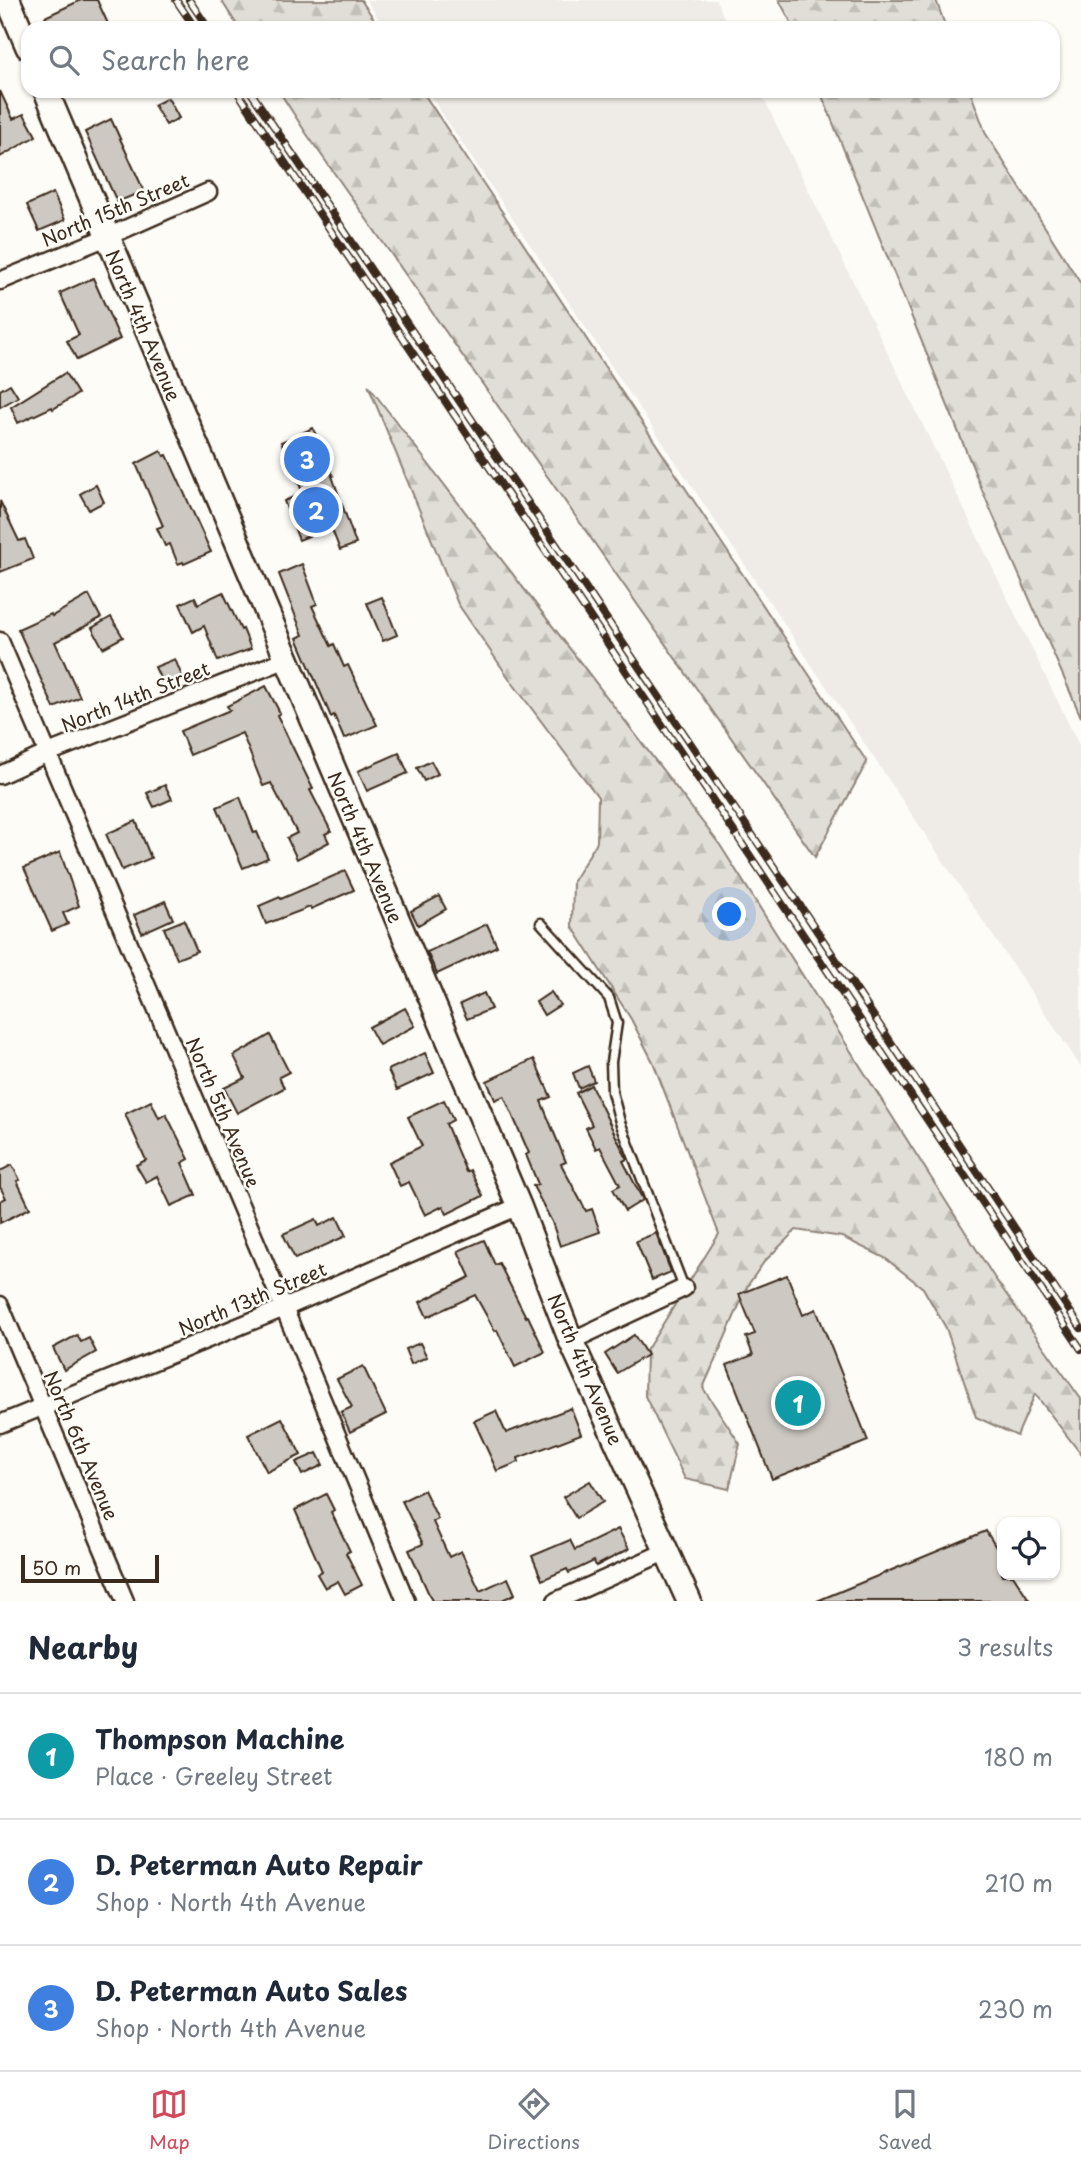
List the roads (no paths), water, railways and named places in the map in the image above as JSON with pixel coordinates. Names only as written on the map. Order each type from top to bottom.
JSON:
[{"type":"main road","points":[[8,0],[21,31]]},
{"type":"main road","name":"North 4th Avenue","points":[[49,98],[519,1206],[571,1341],[689,1601]]},
{"type":"street","name":"North 15th Street","points":[[0,281],[208,192]]},
{"type":"street","name":"North 5th Avenue","points":[[0,641],[406,1601]]},
{"type":"street","name":"North 14th Street","points":[[0,775],[48,753],[287,659]]},
{"type":"street","name":"North 13th Street","points":[[0,1424],[284,1308],[519,1206]]},
{"type":"street","points":[[571,1341],[684,1288]]},
{"type":"street","name":"North 6th Avenue","points":[[0,1305],[125,1601]]},
{"type":"street","points":[[556,1601],[667,1551]]},
{"type":"lane","points":[[541,923],[609,998],[617,1023],[611,1062],[614,1102],[684,1288]]},
{"type":"railway","points":[[176,0],[190,21]]},
{"type":"railway","points":[[189,0],[203,21]]},
{"type":"railway","points":[[242,98],[1081,1349]]},
{"type":"railway","points":[[255,98],[795,898],[1081,1328]]},
{"type":"place","name":"D. Peterman Auto Sales","points":[[307,459]]},
{"type":"place","name":"D. Peterman Auto Repair","points":[[316,510]]},
{"type":"place","name":"Thompson Machine","points":[[798,1403]]}]
